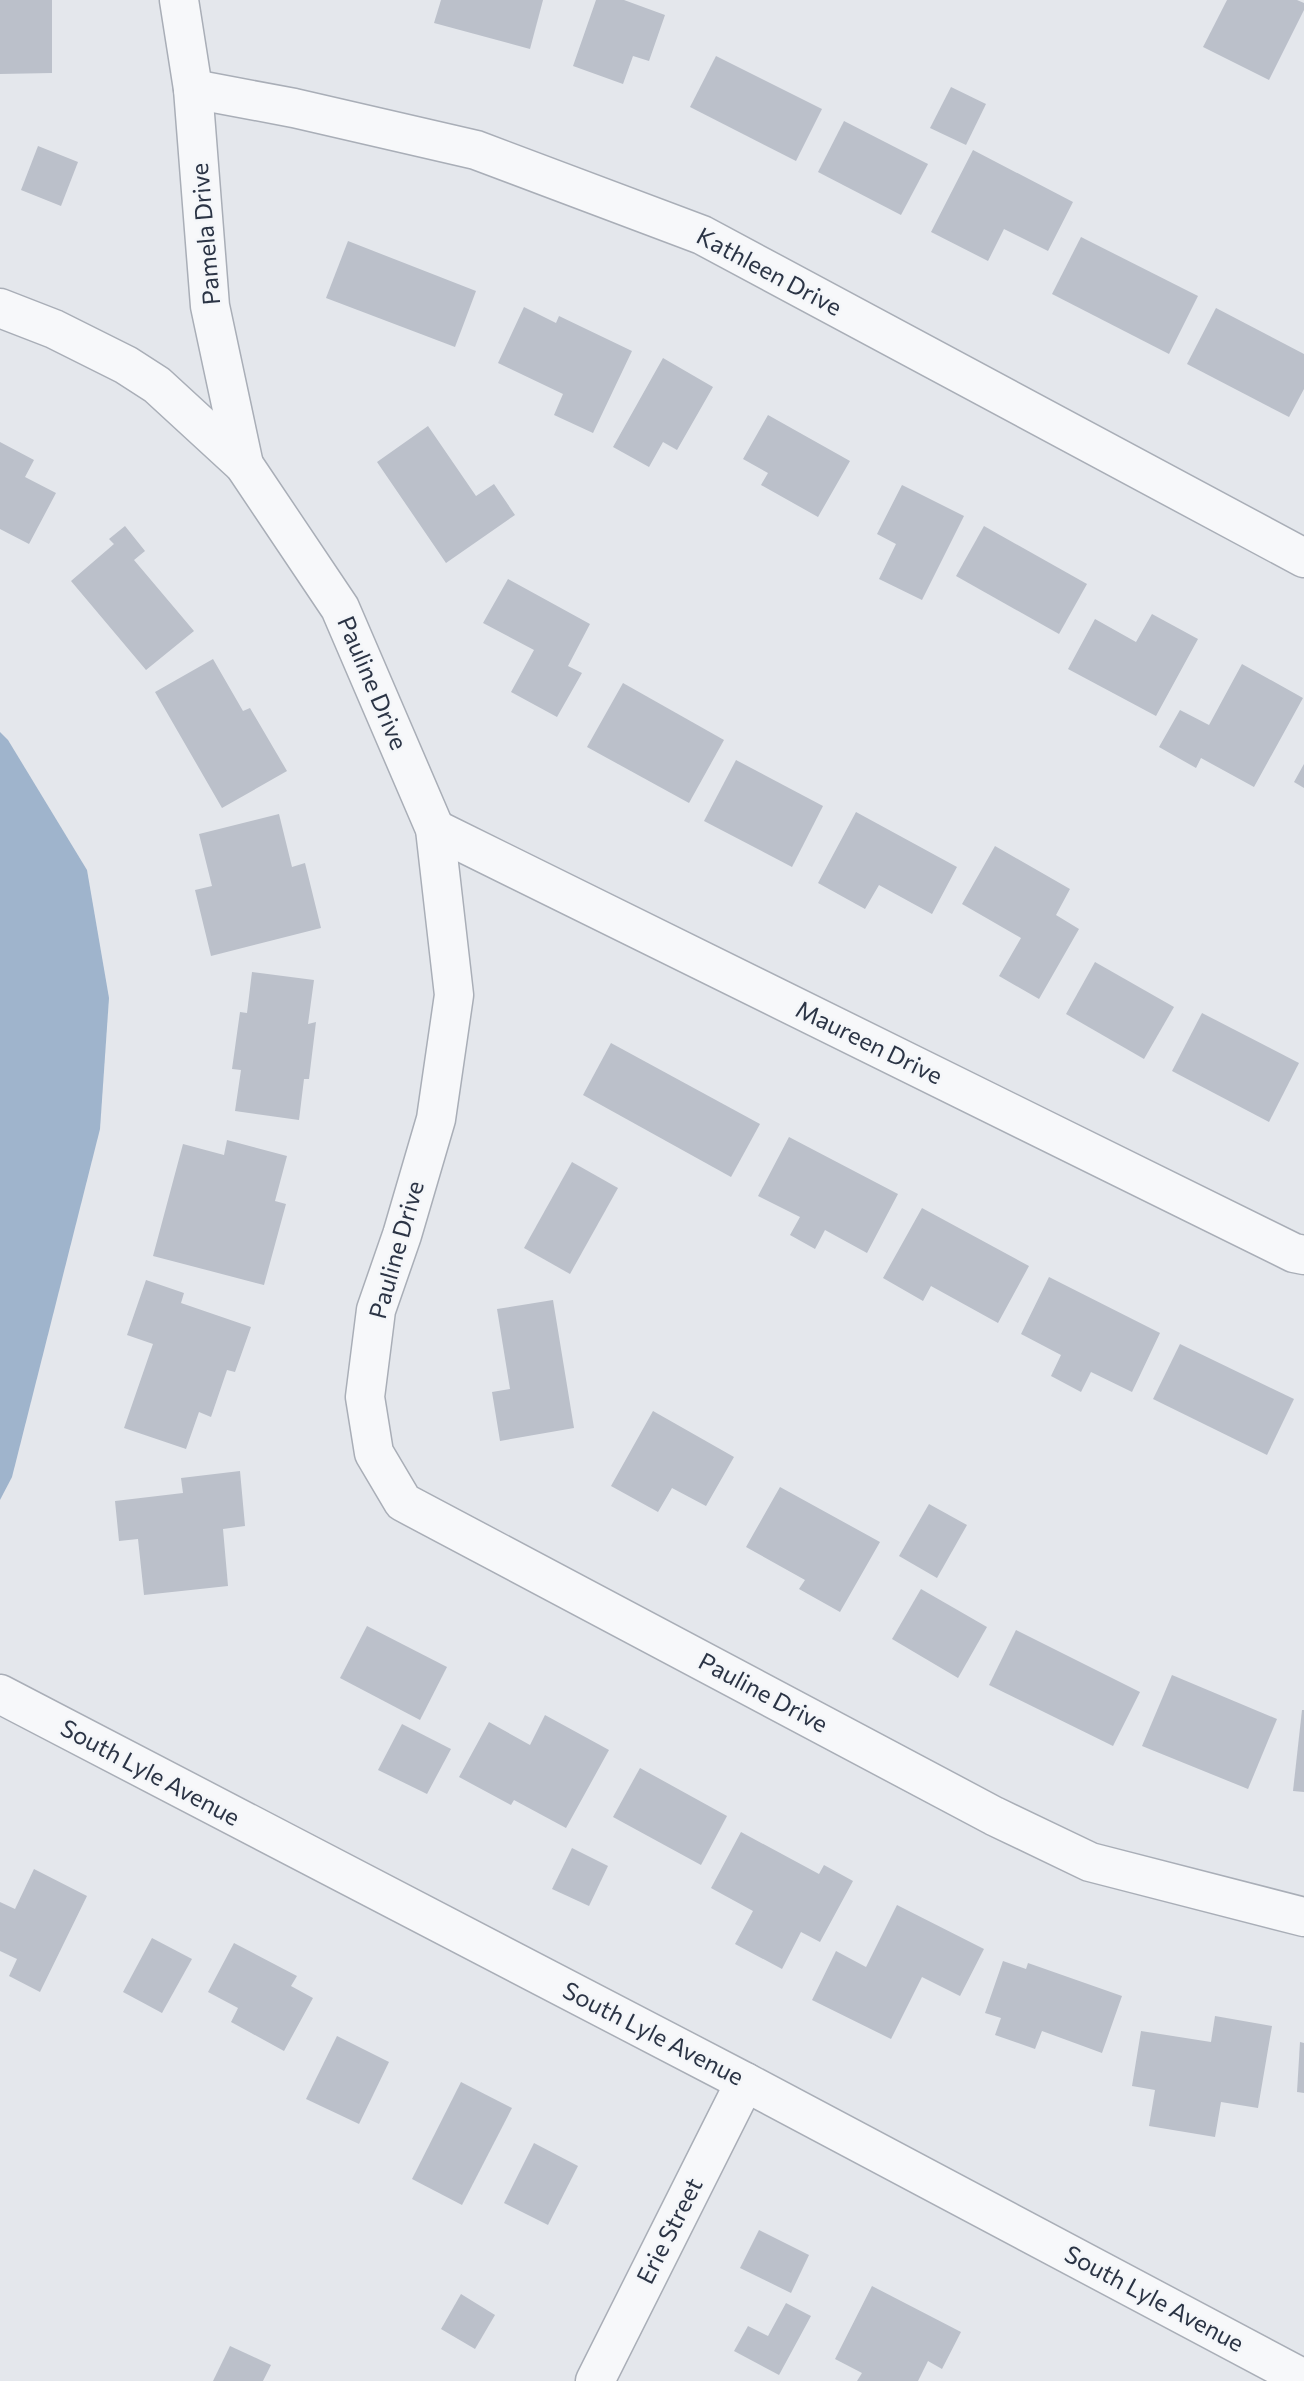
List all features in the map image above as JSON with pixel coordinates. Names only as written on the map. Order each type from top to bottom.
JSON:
[{"type":"street","name":"Pamela Drive","points":[[179,0],[193,89],[211,306],[244,465]]},
{"type":"street","name":"Kathleen Drive","points":[[193,89],[294,108],[476,150],[702,235],[1304,558]]},
{"type":"street","name":"Pauline Drive","points":[[0,308],[54,329],[126,365],[157,386],[244,465],[340,608],[435,829],[454,995],[436,1119],[402,1235],[376,1310],[365,1396],[374,1453],[403,1502],[994,1816],[1090,1862],[1304,1917]]},
{"type":"street","name":"Maureen Drive","points":[[435,829],[1282,1247],[1304,1255]]},
{"type":"street","name":"South Lyle Avenue","points":[[0,1694],[745,2082],[1304,2379]]},
{"type":"street","name":"Erie Street","points":[[595,2381],[745,2082]]},
{"type":"water","points":[[0,732],[8,740],[87,870],[109,998],[100,1129],[12,1477],[0,1500]]},
{"type":"building","points":[[0,0],[52,0],[52,73],[0,74]]},
{"type":"building","points":[[441,0],[543,0],[530,49],[434,23]]},
{"type":"building","points":[[596,0],[624,0],[665,15],[649,61],[633,56],[623,84],[573,66]]},
{"type":"building","points":[[1227,0],[1297,0],[1304,3],[1304,10],[1269,80],[1203,47]]},
{"type":"building","points":[[716,56],[822,109],[796,161],[690,107]]},
{"type":"building","points":[[951,87],[986,104],[966,145],[930,128]]},
{"type":"building","points":[[844,121],[928,164],[901,215],[818,172]]},
{"type":"building","points":[[38,146],[78,162],[61,206],[21,190]]},
{"type":"building","points":[[973,150],[1073,202],[1048,251],[1004,229],[988,261],[931,232]]},
{"type":"building","points":[[1081,237],[1198,296],[1169,354],[1052,294]]},
{"type":"building","points":[[348,241],[476,291],[455,347],[326,298]]},
{"type":"building","points":[[524,307],[556,323],[559,316],[632,351],[593,433],[554,415],[563,394],[498,363]]},
{"type":"building","points":[[1216,308],[1304,354],[1304,389],[1289,417],[1187,364]]},
{"type":"building","points":[[663,358],[713,387],[677,450],[663,442],[649,467],[613,447]]},
{"type":"building","points":[[768,415],[850,461],[818,517],[761,485],[768,473],[743,459]]},
{"type":"building","points":[[428,426],[476,496],[494,484],[515,515],[446,563],[377,462]]},
{"type":"building","points":[[0,442],[34,460],[25,477],[56,493],[29,544],[0,529]]},
{"type":"building","points":[[902,485],[964,516],[922,600],[879,579],[896,544],[877,534]]},
{"type":"building","points":[[125,526],[145,551],[134,560],[194,631],[146,670],[71,581],[114,544],[109,539]]},
{"type":"building","points":[[984,526],[1087,584],[1059,634],[956,576]]},
{"type":"building","points":[[508,579],[590,624],[568,666],[582,673],[557,717],[511,692],[534,650],[483,623]]},
{"type":"building","points":[[1152,614],[1198,639],[1156,716],[1068,669],[1095,619],[1136,642]]},
{"type":"building","points":[[213,659],[243,711],[250,708],[287,771],[222,808],[155,692]]},
{"type":"building","points":[[1242,664],[1303,698],[1254,787],[1201,758],[1196,768],[1159,747],[1180,710],[1209,725]]},
{"type":"building","points":[[623,683],[724,740],[689,803],[587,747]]},
{"type":"building","points":[[736,760],[823,806],[792,867],[704,821]]},
{"type":"building","points":[[1304,764],[1304,788],[1294,782]]},
{"type":"building","points":[[856,812],[957,867],[932,914],[879,885],[865,909],[818,883]]},
{"type":"building","points":[[279,814],[292,867],[305,863],[321,928],[211,956],[195,890],[212,886],[199,834]]},
{"type":"building","points":[[995,846],[1070,889],[1056,915],[1079,929],[1039,999],[999,976],[1021,938],[962,904]]},
{"type":"building","points":[[1095,962],[1174,1007],[1144,1059],[1066,1014]]},
{"type":"building","points":[[252,972],[314,980],[308,1024],[316,1022],[309,1079],[304,1079],[299,1120],[235,1111],[241,1070],[232,1069],[240,1012],[247,1013]]},
{"type":"building","points":[[1202,1013],[1299,1063],[1269,1122],[1172,1071]]},
{"type":"building","points":[[611,1043],[760,1124],[731,1177],[583,1095]]},
{"type":"building","points":[[789,1137],[898,1194],[867,1253],[825,1230],[815,1249],[790,1235],[800,1217],[758,1196]]},
{"type":"building","points":[[227,1140],[287,1156],[275,1201],[286,1204],[264,1285],[153,1256],[183,1144],[224,1155]]},
{"type":"building","points":[[572,1162],[618,1188],[570,1274],[524,1248]]},
{"type":"building","points":[[922,1208],[1029,1266],[998,1323],[931,1286],[923,1301],[883,1278]]},
{"type":"building","points":[[1049,1277],[1160,1333],[1132,1392],[1091,1372],[1081,1392],[1051,1376],[1061,1355],[1021,1334]]},
{"type":"building","points":[[146,1280],[184,1293],[181,1303],[251,1327],[235,1372],[227,1370],[211,1417],[199,1412],[186,1449],[124,1428],[153,1344],[127,1335]]},
{"type":"building","points":[[553,1300],[574,1428],[500,1441],[492,1392],[510,1389],[497,1309]]},
{"type":"building","points":[[1180,1344],[1294,1399],[1267,1455],[1153,1399]]},
{"type":"building","points":[[653,1411],[734,1457],[706,1506],[672,1488],[658,1512],[611,1486]]},
{"type":"building","points":[[240,1471],[245,1526],[223,1529],[228,1586],[144,1595],[138,1539],[119,1541],[115,1501],[183,1493],[181,1478]]},
{"type":"building","points":[[780,1487],[880,1542],[840,1612],[799,1589],[805,1580],[746,1547]]},
{"type":"building","points":[[929,1504],[967,1525],[937,1578],[899,1556]]},
{"type":"building","points":[[921,1589],[987,1627],[958,1678],[892,1639]]},
{"type":"building","points":[[367,1626],[447,1667],[420,1720],[340,1678]]},
{"type":"building","points":[[1016,1630],[1140,1692],[1113,1746],[989,1685]]},
{"type":"building","points":[[1172,1675],[1277,1719],[1248,1789],[1142,1746]]},
{"type":"building","points":[[1304,1710],[1304,1792],[1293,1791]]},
{"type":"building","points":[[545,1715],[609,1750],[566,1828],[514,1800],[511,1805],[459,1777],[489,1722],[530,1745]]},
{"type":"building","points":[[402,1724],[451,1749],[427,1794],[378,1770]]},
{"type":"building","points":[[640,1768],[727,1816],[701,1865],[613,1817]]},
{"type":"building","points":[[741,1832],[819,1874],[824,1865],[853,1881],[820,1942],[801,1932],[782,1969],[735,1944],[753,1911],[711,1888]]},
{"type":"building","points":[[572,1848],[608,1866],[589,1906],[552,1889]]},
{"type":"building","points":[[34,1869],[87,1896],[40,1992],[9,1976],[17,1959],[0,1951],[0,1902],[15,1909]]},
{"type":"building","points":[[897,1905],[984,1949],[960,1996],[922,1977],[891,2039],[812,2000],[836,1951],[866,1967]]},
{"type":"building","points":[[152,1938],[192,1959],[162,2013],[123,1992]]},
{"type":"building","points":[[234,1943],[297,1976],[291,1986],[313,1998],[284,2051],[231,2022],[238,2008],[208,1992]]},
{"type":"building","points":[[1003,1961],[1026,1969],[1028,1963],[1122,1996],[1102,2053],[1042,2031],[1035,2049],[995,2035],[1001,2018],[985,2013]]},
{"type":"building","points":[[1215,2016],[1272,2026],[1258,2108],[1221,2102],[1215,2137],[1149,2126],[1155,2090],[1132,2086],[1141,2031],[1211,2042]]},
{"type":"building","points":[[337,2036],[389,2062],[359,2124],[306,2099]]},
{"type":"building","points":[[1300,2042],[1304,2043],[1304,2093],[1297,2092]]},
{"type":"building","points":[[461,2082],[512,2108],[462,2205],[412,2179]]},
{"type":"building","points":[[534,2143],[578,2166],[548,2225],[504,2203]]},
{"type":"building","points":[[759,2230],[809,2255],[791,2293],[740,2268]]},
{"type":"building","points":[[872,2286],[961,2332],[942,2369],[928,2361],[918,2381],[857,2381],[862,2373],[835,2359]]},
{"type":"building","points":[[461,2294],[495,2315],[475,2349],[441,2329]]},
{"type":"building","points":[[786,2303],[811,2316],[779,2375],[734,2351],[748,2326],[768,2336]]},
{"type":"building","points":[[230,2346],[271,2365],[263,2381],[213,2381]]}]
